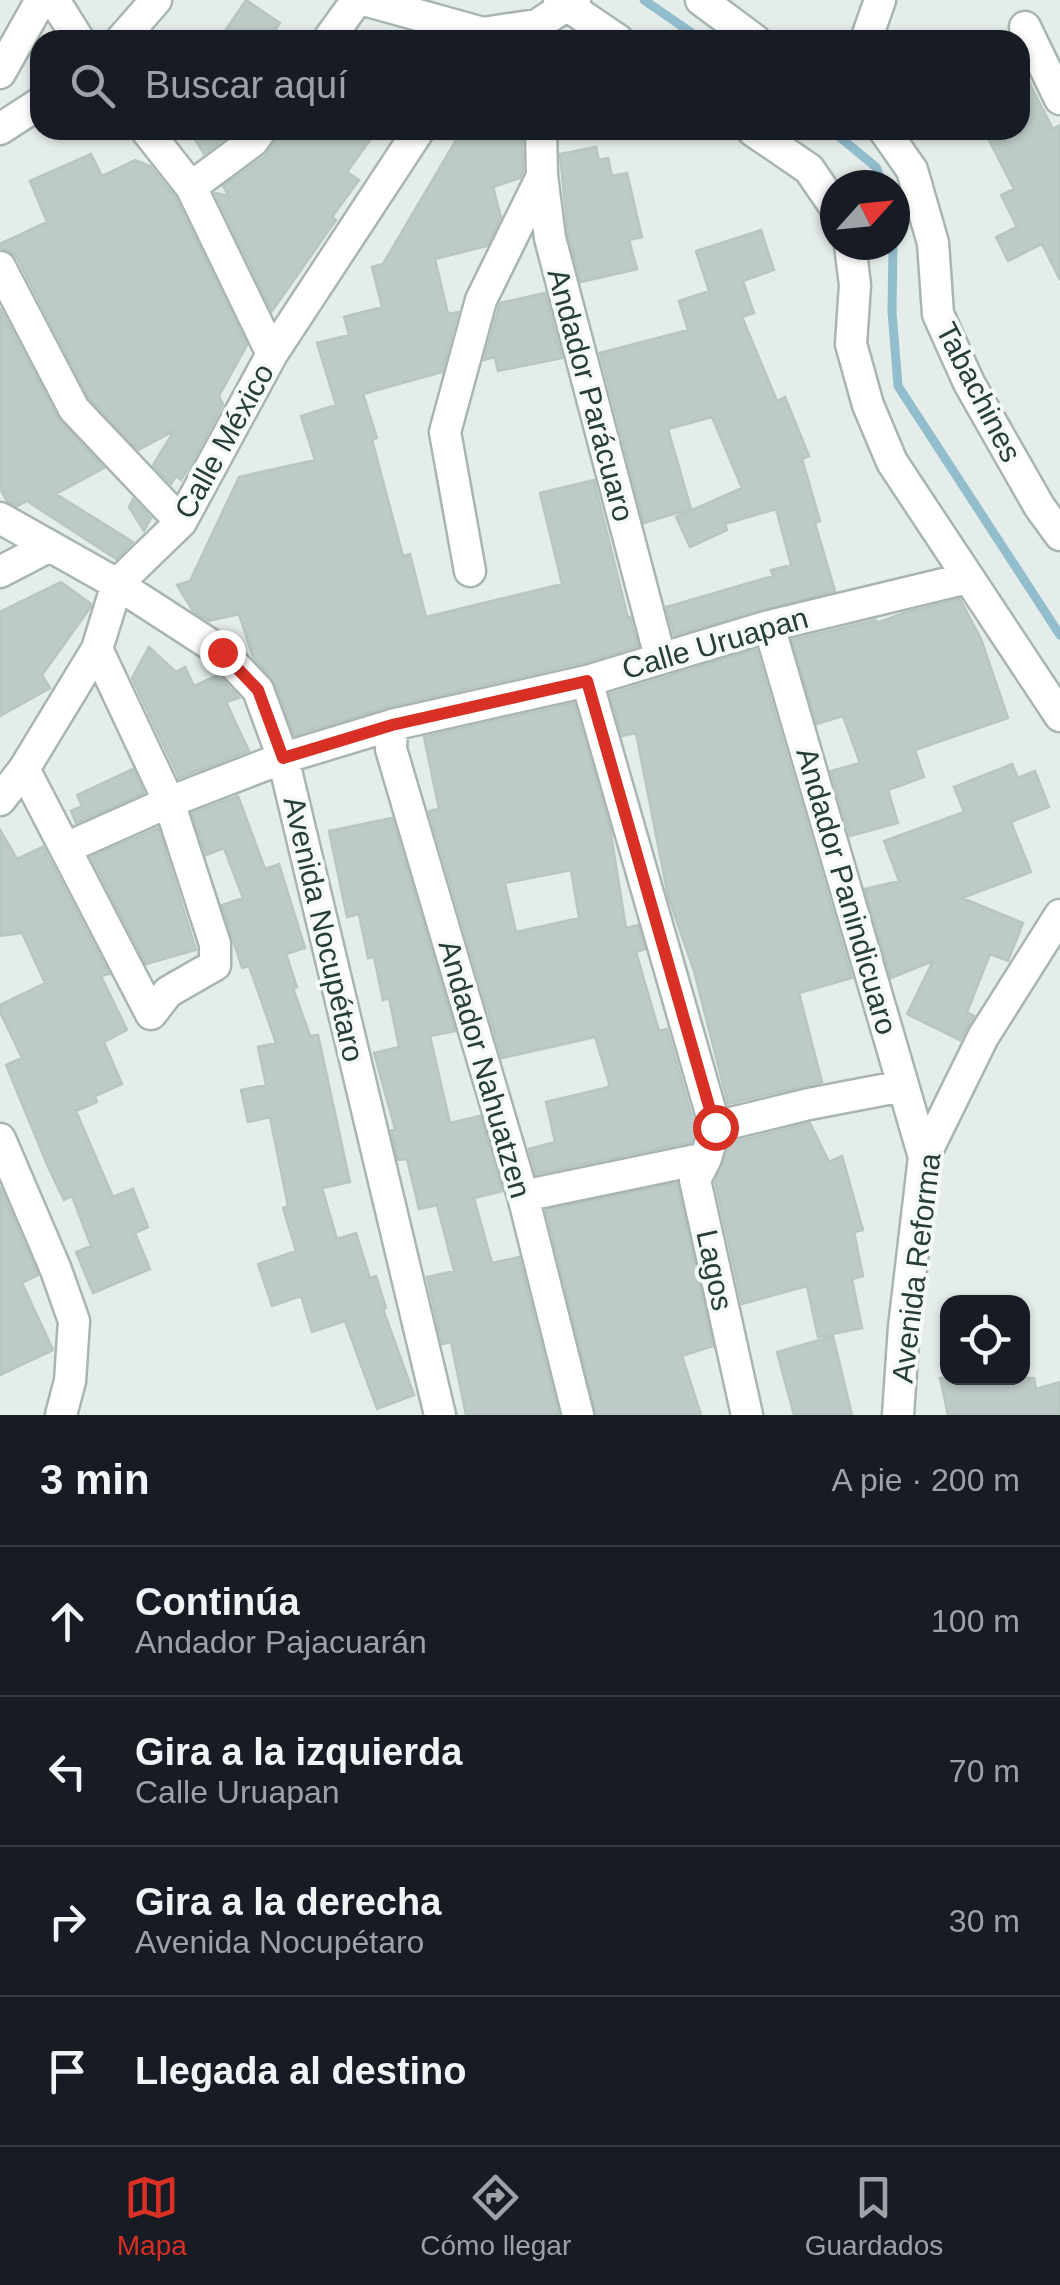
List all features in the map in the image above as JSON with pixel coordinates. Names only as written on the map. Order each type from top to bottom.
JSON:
[{"type":"street","points":[[0,73],[41,0]]},
{"type":"street","points":[[54,0],[74,30]]},
{"type":"street","points":[[129,30],[156,0]]},
{"type":"street","points":[[336,30],[361,0],[460,30]]},
{"type":"street","points":[[701,0],[742,30]]},
{"type":"street","points":[[870,30],[880,0]]},
{"type":"street","points":[[540,30],[568,2],[605,30]]},
{"type":"street","points":[[1030,37],[1060,100]]},
{"type":"street","points":[[0,129],[30,110]]},
{"type":"street","points":[[154,140],[191,186],[272,354]]},
{"type":"street","points":[[191,186],[254,140]]},
{"type":"street","name":"Calle México","points":[[0,800],[24,769],[97,650],[118,584],[181,522],[272,354],[412,140]]},
{"type":"street","name":"Andador Parácuaro","points":[[541,140],[550,238],[660,656]]},
{"type":"street","points":[[767,140],[809,169],[820,185]]},
{"type":"street","name":"Tabachines","points":[[891,140],[912,170],[933,242],[938,314],[969,383],[1039,506],[1060,535]]},
{"type":"street","points":[[470,571],[445,432],[481,300],[542,176]]},
{"type":"street","points":[[852,260],[855,285],[851,344],[868,405],[892,462],[1060,716]]},
{"type":"street","points":[[0,268],[74,408],[181,522]]},
{"type":"street","name":"Avenida Nocupétaro","points":[[0,518],[118,584],[222,652],[258,690],[283,758],[440,1415]]},
{"type":"street","points":[[0,572],[50,546]]},
{"type":"street","name":"Calle Uruapan","points":[[66,848],[169,802],[283,758],[392,725],[587,681],[769,626],[968,578]]},
{"type":"street","name":"Andador Panindicuaro","points":[[769,626],[924,1157]]},
{"type":"street","points":[[24,769],[151,1014],[168,992],[214,965],[214,944],[169,802],[97,650]]},
{"type":"street","points":[[587,681],[715,1127],[904,1086]]},
{"type":"street","name":"Andador Nahuatzen","points":[[392,725],[391,749],[523,1196],[578,1415]]},
{"type":"street","name":"Avenida Reforma","points":[[898,1415],[924,1157],[982,1036],[1060,915]]},
{"type":"street","name":"Lagos","points":[[715,1127],[695,1180],[747,1415]]},
{"type":"street","points":[[0,1139],[74,1321],[70,1381],[61,1415]]},
{"type":"street","points":[[523,1196],[706,1158]]},
{"type":"building","points":[[246,0],[280,23],[275,30],[226,30]]},
{"type":"building","points":[[1030,84],[1053,129],[1060,125],[1060,280],[1042,244],[1008,261],[996,237],[1017,227],[1001,195],[1014,189],[989,140],[1030,140]]},
{"type":"building","points":[[195,140],[222,140],[204,154]]},
{"type":"building","points":[[370,140],[347,172],[359,180],[272,311],[215,193],[229,196],[223,186],[265,156],[276,141]]},
{"type":"building","points":[[456,140],[522,140],[520,178],[493,187],[501,217],[487,246],[435,259],[448,314],[458,312],[442,372],[363,394],[377,438],[372,440],[403,556],[410,554],[426,617],[562,584],[540,493],[594,480],[638,646],[582,663],[388,707],[294,735],[275,683],[253,657],[239,614],[209,621],[193,611],[177,585],[190,581],[239,477],[315,460],[301,416],[336,405],[317,343],[349,335],[344,317],[382,307],[372,267],[383,264]]},
{"type":"building","points":[[596,147],[599,160],[608,158],[612,176],[627,173],[642,237],[629,240],[637,269],[581,282],[568,234],[560,154]]},
{"type":"building","points":[[91,154],[102,176],[135,160],[150,166],[175,197],[247,345],[219,396],[223,404],[191,464],[181,480],[176,476],[171,484],[153,465],[174,431],[138,450],[89,398],[17,258],[0,248],[0,244],[47,222],[30,181]]},
{"type":"building","points":[[761,230],[774,270],[743,281],[754,313],[742,317],[777,401],[785,397],[809,456],[802,459],[835,591],[674,635],[666,607],[773,576],[771,570],[791,565],[776,509],[725,524],[727,530],[690,547],[676,517],[742,488],[712,417],[668,429],[691,509],[644,523],[600,353],[688,330],[679,301],[709,291],[696,251]]},
{"type":"building","points":[[545,293],[562,358],[498,371],[495,357],[484,360],[500,303]]},
{"type":"building","points":[[0,308],[58,418],[104,468],[56,494],[133,542],[116,559],[27,501],[17,506],[7,501],[0,488]]},
{"type":"building","points":[[133,499],[151,518],[144,531],[129,507]]},
{"type":"building","points":[[61,582],[91,604],[90,608],[42,675],[50,688],[0,716],[0,612]]},
{"type":"building","points":[[960,599],[981,639],[1008,718],[915,750],[924,777],[888,790],[898,823],[850,836],[831,771],[860,763],[843,716],[817,724],[792,640],[876,620],[877,623]]},
{"type":"building","points":[[149,647],[176,672],[185,667],[194,686],[218,675],[239,698],[226,702],[249,751],[179,778],[132,678]]},
{"type":"building","points":[[756,649],[852,978],[799,993],[822,1082],[728,1104],[694,971],[668,896],[636,733],[622,736],[610,694]]},
{"type":"building","points":[[574,703],[610,828],[626,928],[638,925],[645,949],[636,952],[659,1031],[667,1029],[695,1127],[691,1142],[536,1174],[529,1149],[555,1142],[546,1102],[609,1087],[609,1083],[595,1037],[502,1058],[429,811],[439,809],[424,737]],"holes":[[[571,870],[579,918],[516,932],[505,883]]]},
{"type":"building","points":[[1012,764],[1018,778],[1035,771],[1049,807],[1011,822],[1031,872],[962,898],[1023,923],[1008,961],[990,954],[967,1012],[974,1016],[960,1040],[907,1014],[933,961],[891,978],[865,889],[899,881],[884,841],[964,812],[954,787]]},
{"type":"building","points":[[133,769],[144,793],[76,823],[71,811],[82,806],[77,795]]},
{"type":"building","points":[[238,796],[265,869],[279,864],[305,948],[286,954],[310,1036],[318,1035],[350,1182],[322,1188],[337,1239],[356,1233],[370,1278],[376,1276],[386,1308],[383,1309],[414,1395],[377,1409],[345,1321],[312,1332],[301,1296],[272,1306],[258,1264],[296,1251],[283,1208],[288,1206],[270,1117],[248,1122],[241,1090],[266,1085],[258,1047],[276,1043],[249,966],[242,968],[222,905],[243,898],[224,848],[206,855],[192,813]]},
{"type":"building","points":[[392,818],[455,1031],[430,1036],[450,1123],[480,1116],[502,1191],[474,1198],[492,1263],[519,1257],[559,1415],[466,1415],[451,1342],[442,1344],[427,1277],[454,1271],[437,1205],[419,1209],[407,1159],[398,1160],[391,1130],[395,1129],[374,1053],[399,1047],[389,998],[383,1000],[374,957],[368,958],[359,914],[347,917],[329,831]]},
{"type":"building","points":[[158,828],[196,950],[146,964],[91,857]]},
{"type":"building","points":[[0,830],[17,859],[43,847],[109,974],[101,976],[127,1030],[104,1042],[122,1084],[95,1096],[97,1102],[76,1111],[113,1197],[133,1189],[148,1227],[135,1233],[150,1269],[93,1293],[76,1252],[91,1246],[72,1196],[64,1200],[6,1065],[22,1058],[0,1005],[45,983],[22,933],[0,936]]},
{"type":"building","points":[[810,1123],[829,1162],[842,1156],[863,1230],[854,1232],[863,1276],[852,1279],[862,1328],[818,1337],[807,1286],[742,1304],[715,1182],[730,1143]]},
{"type":"building","points":[[677,1183],[713,1346],[682,1356],[701,1415],[596,1415],[546,1210]]},
{"type":"building","points":[[0,1187],[38,1275],[22,1283],[53,1350],[0,1375]]},
{"type":"building","points":[[833,1336],[852,1415],[794,1415],[777,1352]]},
{"type":"building","points":[[1030,1378],[1034,1378],[1036,1389],[1060,1382],[1060,1415],[948,1415],[942,1385],[1030,1385]]},
{"type":"waterway","points":[[644,0],[688,30]]},
{"type":"waterway","points":[[843,140],[877,170]]},
{"type":"waterway","points":[[893,260],[898,386],[1060,635]]},
{"type":"route","points":[[222,652],[258,690],[283,758],[392,725],[587,681],[715,1127]]}]
